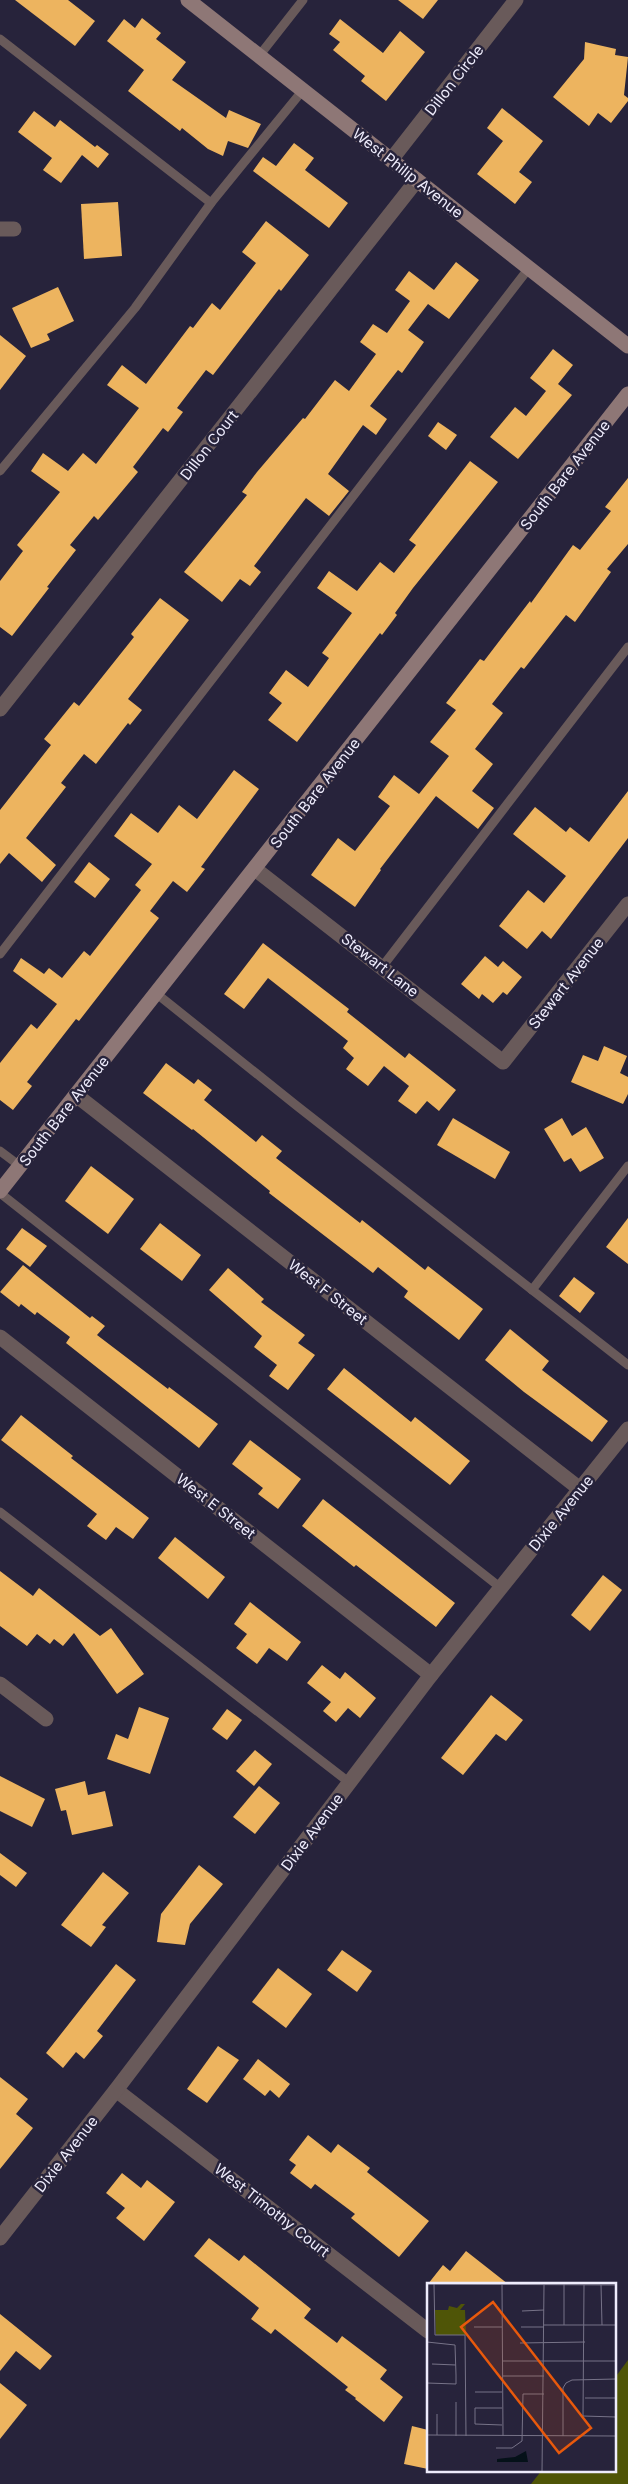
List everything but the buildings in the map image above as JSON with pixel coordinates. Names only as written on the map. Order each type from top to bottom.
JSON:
[{"type":"street","name":"West Philip Avenue","points":[[188,0],[628,346]]},
{"type":"street","name":"Dillon Circle","points":[[391,160],[516,0]]},
{"type":"street","name":"Dillon Court","points":[[0,709],[417,180]]},
{"type":"street","name":"South Bare Avenue","points":[[0,1192],[628,394]]},
{"type":"street","name":"Stewart Lane","points":[[255,869],[503,1062]]},
{"type":"street","name":"Stewart Avenue","points":[[503,1062],[628,904]]},
{"type":"street","name":"West F Street","points":[[76,1095],[580,1489]]},
{"type":"street","name":"West E Street","points":[[0,1337],[431,1675]]},
{"type":"street","name":"Dixie Avenue","points":[[0,2238],[116,2090],[431,1675],[628,1429]]},
{"type":"street","points":[[0,1684],[46,1720]]},
{"type":"street","name":"West Timothy Court","points":[[116,2090],[427,2330]]},
{"type":"lane","points":[[259,56],[303,0]]},
{"type":"lane","points":[[0,39],[211,204]]},
{"type":"lane","points":[[0,471],[135,308],[211,204],[303,90]]},
{"type":"lane","points":[[0,954],[529,268]]},
{"type":"lane","points":[[382,967],[628,647]]},
{"type":"lane","points":[[157,994],[628,1365]]},
{"type":"lane","points":[[0,1151],[20,1166]]},
{"type":"lane","points":[[532,1290],[628,1166]]},
{"type":"lane","points":[[0,1192],[501,1588]]},
{"type":"lane","points":[[0,1512],[350,1783]]},
{"type":"green space","points":[[628,2360],[628,2484],[531,2484],[540,2472],[616,2472],[616,2376]]}]
